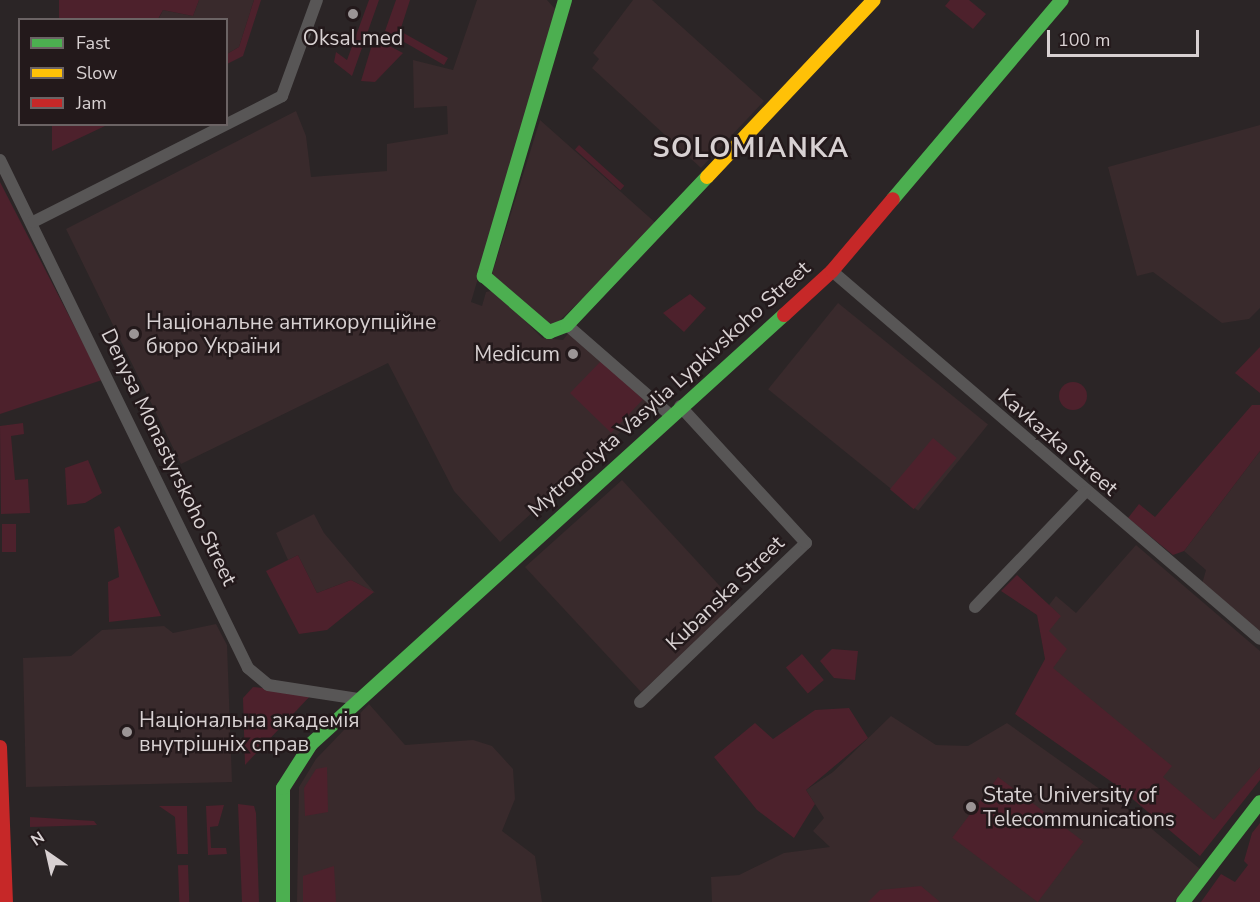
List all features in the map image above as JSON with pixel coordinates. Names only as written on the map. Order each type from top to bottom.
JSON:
[{"type":"main road","points":[[565,0],[484,276],[540,329],[558,331],[567,325],[874,0]]},
{"type":"main road","name":"Mytropolyta Vasylia Lypkivskoho Street","points":[[284,902],[283,788],[311,744],[675,411],[832,271],[1062,0]]},
{"type":"main road","points":[[0,747],[6,902]]},
{"type":"main road","points":[[1183,902],[1260,802]]},
{"type":"street","points":[[228,123],[282,96],[317,0]]},
{"type":"street","points":[[33,222],[223,126]]},
{"type":"street","name":"Denysa Monastyrskoho Street","points":[[0,160],[33,222],[248,668],[268,685],[358,699]]},
{"type":"street","name":"Kavkazka Street","points":[[832,271],[1086,492],[1260,639]]},
{"type":"street","points":[[567,325],[675,411]]},
{"type":"street","name":"Kubanska Street","points":[[640,702],[806,543],[675,411]]},
{"type":"street","points":[[975,607],[1086,492]]},
{"type":"shaded area","points":[[59,0],[199,0],[193,16],[163,10],[159,18],[59,18]]},
{"type":"shaded area","points":[[199,0],[254,0],[239,47],[228,53],[228,18],[159,18],[163,10],[193,16]]},
{"type":"shaded area","points":[[254,0],[261,0],[243,56],[228,64],[228,53],[239,47]]},
{"type":"shaded area","points":[[369,0],[379,0],[352,76],[334,62],[336,52],[347,60]]},
{"type":"shaded area","points":[[396,0],[410,0],[400,31],[448,58],[444,65],[385,31]]},
{"type":"shaded area","points":[[477,0],[547,0],[557,11],[471,302],[482,306],[486,292],[495,290],[542,338],[563,340],[570,331],[650,405],[500,542],[454,491],[388,363],[181,464],[66,229],[296,111],[306,136],[311,177],[387,171],[387,144],[448,134],[447,106],[414,108],[413,60],[453,70]]},
{"type":"shaded area","points":[[633,0],[652,0],[764,101],[701,168],[592,68],[599,59],[593,53]]},
{"type":"shaded area","points":[[950,0],[969,0],[986,14],[973,29],[945,6]]},
{"type":"shaded area","points":[[374,38],[403,53],[375,82],[361,81]]},
{"type":"shaded area","points":[[540,120],[658,225],[552,328],[492,274]]},
{"type":"shaded area","points":[[1260,125],[1260,308],[1249,319],[1222,323],[1153,272],[1137,276],[1108,167]]},
{"type":"shaded area","points":[[52,126],[105,126],[52,151]]},
{"type":"shaded area","points":[[579,145],[624,186],[620,190],[575,149]]},
{"type":"shaded area","points":[[0,182],[102,380],[0,414]]},
{"type":"shaded area","points":[[690,294],[706,308],[684,332],[663,313]]},
{"type":"shaded area","points":[[838,303],[988,424],[918,511],[768,389]]},
{"type":"shaded area","points":[[1260,347],[1260,393],[1235,373]]},
{"type":"shaded area","points":[[602,360],[643,400],[611,433],[570,393]]},
{"type":"shaded area","points":[[1073,382],[1083,386],[1087,396],[1083,406],[1073,410],[1063,406],[1059,396],[1063,386]]},
{"type":"shaded area","points":[[1252,405],[1260,405],[1260,451],[1184,551],[1173,555],[1128,518],[1139,504],[1155,517]]},
{"type":"shaded area","points":[[23,423],[24,434],[11,436],[15,480],[28,479],[30,513],[1,514],[0,426]]},
{"type":"shaded area","points":[[933,438],[957,458],[914,509],[890,489]]},
{"type":"shaded area","points":[[1260,451],[1260,631],[1202,584],[1206,570],[1184,551]]},
{"type":"shaded area","points":[[88,460],[102,493],[85,503],[67,505],[65,468]]},
{"type":"shaded area","points":[[622,480],[730,597],[731,611],[641,692],[525,567]]},
{"type":"shaded area","points":[[314,514],[324,533],[375,593],[351,580],[317,593],[298,555],[288,560],[276,533]]},
{"type":"shaded area","points":[[2,524],[16,524],[16,552],[2,552]]},
{"type":"shaded area","points":[[119,526],[161,616],[109,622],[108,582],[119,577],[114,529]]},
{"type":"shaded area","points":[[1136,545],[1260,651],[1260,767],[1216,823],[1041,673],[1047,659],[1042,614],[1056,596],[1076,613]]},
{"type":"shaded area","points":[[298,555],[317,593],[351,580],[374,592],[327,630],[299,634],[266,571]]},
{"type":"shaded area","points":[[1017,575],[1061,616],[1049,631],[1067,649],[1053,668],[1172,766],[1163,777],[1214,820],[1260,767],[1260,780],[1200,856],[1116,785],[1015,714],[1045,659],[1037,615],[1001,591]]},
{"type":"shaded area","name":"Національна академія внутрішніх справ","points":[[216,624],[227,645],[232,782],[26,787],[23,658],[71,656],[102,630],[164,626],[173,633]]},
{"type":"shaded area","points":[[832,649],[858,651],[855,680],[834,678],[820,661]]},
{"type":"shaded area","points":[[802,654],[824,680],[808,694],[786,667]]},
{"type":"shaded area","points":[[253,687],[312,694],[245,765],[243,698]]},
{"type":"shaded area","points":[[369,704],[405,745],[473,740],[492,746],[513,769],[515,799],[502,831],[535,856],[542,902],[297,902],[299,787],[316,759]]},
{"type":"shaded area","points":[[849,708],[868,738],[806,790],[815,804],[794,838],[757,810],[714,757],[755,723],[773,739],[815,710]]},
{"type":"shaded area","name":"State University of Telecommunications","points":[[891,716],[936,745],[968,746],[1007,723],[1129,810],[1200,869],[1174,902],[712,902],[711,877],[739,875],[784,853],[830,847],[813,831],[824,818],[806,790],[833,772]]},
{"type":"shaded area","points":[[327,767],[328,812],[305,816],[304,788],[316,769]]},
{"type":"shaded area","points":[[998,777],[1083,841],[1038,902],[952,838]]},
{"type":"shaded area","points":[[238,804],[254,806],[256,813],[259,902],[242,902]]},
{"type":"shaded area","points":[[224,805],[218,826],[210,827],[211,848],[226,848],[227,854],[208,855],[206,806]]},
{"type":"shaded area","points":[[159,806],[187,806],[188,854],[177,854],[175,817]]},
{"type":"shaded area","points":[[30,817],[94,821],[97,825],[30,827]]},
{"type":"shaded area","points":[[1260,823],[1260,902],[1201,902],[1221,874],[1235,882],[1248,865],[1244,861],[1252,833]]},
{"type":"shaded area","points":[[178,865],[188,865],[189,902],[179,902]]},
{"type":"shaded area","points":[[334,866],[336,902],[303,902],[303,876]]},
{"type":"shaded area","points":[[921,886],[940,902],[868,902],[880,890]]},
{"type":"traffic: fast","points":[[565,0],[484,276],[549,332],[567,325],[707,177]]},
{"type":"traffic: fast","points":[[893,199],[1062,0]]},
{"type":"traffic: fast","points":[[283,902],[283,788],[311,744],[784,315]]},
{"type":"traffic: fast","points":[[1183,902],[1260,802]]},
{"type":"traffic: slow","points":[[707,177],[874,0]]},
{"type":"traffic: jam","points":[[784,315],[832,271],[893,199]]},
{"type":"traffic: jam","points":[[0,747],[6,902]]},
{"type":"place","name":"Oksal.med","points":[[353,14]]},
{"type":"place","name":"Національне антикорупційне бюро України","points":[[134,334]]},
{"type":"place","name":"Medicum","points":[[573,354]]},
{"type":"place","name":"Національна академія внутрішніх справ","points":[[127,732]]},
{"type":"place","name":"State University of Telecommunications","points":[[971,807]]},
{"type":"district","name":"SOLOMIANKA","points":[[751,149]]}]
